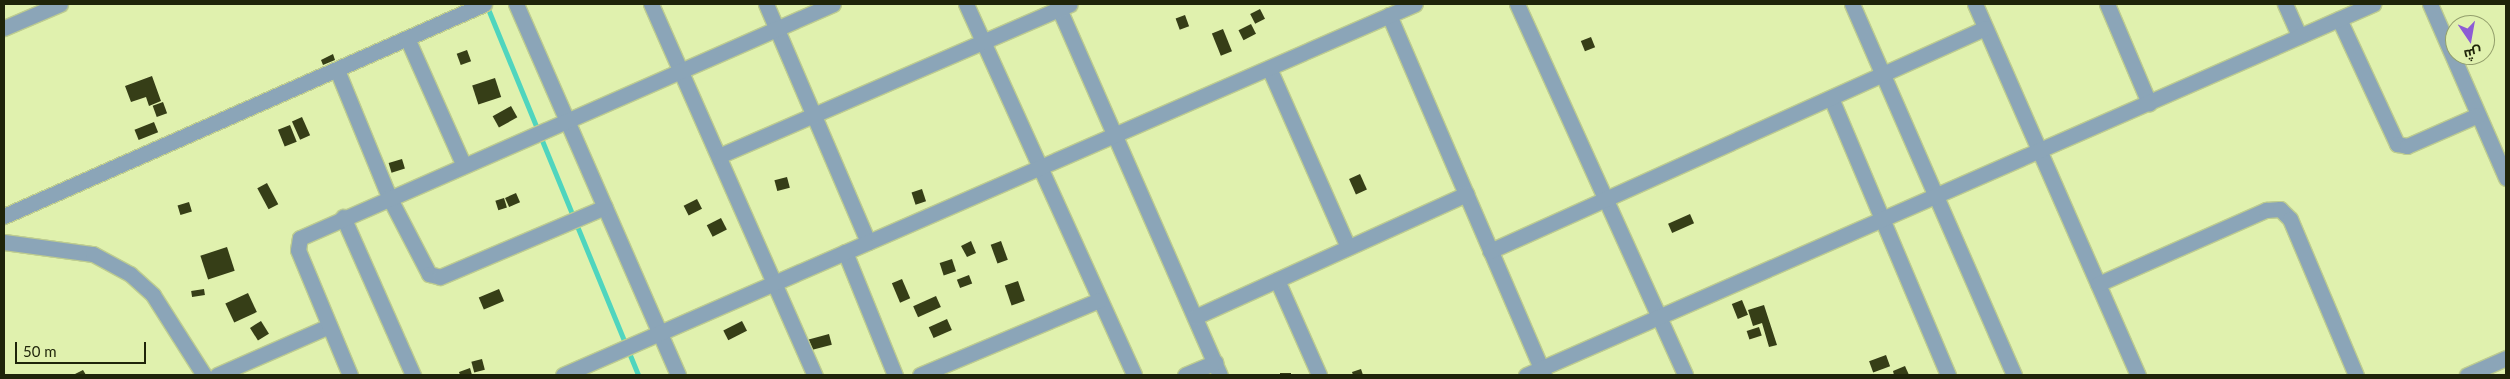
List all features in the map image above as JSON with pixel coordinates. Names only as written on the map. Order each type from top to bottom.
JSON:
[{"type":"street","points":[[4,28],[60,4]]},
{"type":"street","points":[[4,216],[484,4]]},
{"type":"street","points":[[516,4],[678,375]]},
{"type":"street","points":[[651,4],[815,375]]},
{"type":"street","points":[[766,4],[868,242]]},
{"type":"street","points":[[966,4],[1134,375]]},
{"type":"street","points":[[563,375],[1415,4]]},
{"type":"street","points":[[1517,4],[1607,195],[1685,375]]},
{"type":"street","points":[[1852,4],[2014,375]]},
{"type":"street","points":[[1975,4],[2138,375]]},
{"type":"street","points":[[2106,4],[2149,103]]},
{"type":"street","points":[[2285,4],[2299,36]]},
{"type":"street","points":[[1526,375],[1542,372],[1659,317],[2373,4]]},
{"type":"street","points":[[2430,4],[2506,178]]},
{"type":"street","points":[[350,375],[298,244],[300,238],[463,164],[829,5]]},
{"type":"street","points":[[719,156],[984,44],[1062,5],[1115,135],[1218,369],[1185,375]]},
{"type":"street","points":[[1389,15],[1542,372]]},
{"type":"street","points":[[2338,19],[2397,144],[2407,146],[2478,115]]},
{"type":"street","points":[[1490,251],[1607,195],[1831,98],[1986,28]]},
{"type":"street","points":[[407,38],[463,164]]},
{"type":"street","points":[[1269,68],[1348,247]]},
{"type":"street","points":[[338,70],[389,197],[421,266],[440,277],[605,207]]},
{"type":"street","points":[[1831,98],[1948,375]]},
{"type":"street","points":[[1195,317],[1466,194]]},
{"type":"street","points":[[2098,284],[2266,210],[2280,209],[2290,219],[2356,375]]},
{"type":"street","points":[[343,217],[413,375]]},
{"type":"street","points":[[4,242],[92,254],[130,274],[158,302],[204,375]]},
{"type":"street","points":[[845,252],[896,375]]},
{"type":"street","points":[[1277,280],[1319,375]]},
{"type":"street","points":[[920,375],[1099,300]]},
{"type":"street","points":[[217,375],[329,326]]},
{"type":"street","points":[[2467,375],[2506,358]]},
{"type":"building","points":[[1260,9],[1265,19],[1255,24],[1250,14]]},
{"type":"building","points":[[1185,15],[1189,26],[1180,30],[1176,18]]},
{"type":"building","points":[[1251,24],[1256,34],[1244,40],[1239,30]]},
{"type":"building","points":[[1223,29],[1232,51],[1221,56],[1212,33]]},
{"type":"building","points":[[1591,37],[1595,47],[1585,51],[1581,41]]},
{"type":"building","points":[[467,50],[471,61],[461,65],[457,54]]},
{"type":"building","points":[[333,54],[335,60],[323,65],[321,60]]},
{"type":"building","points":[[152,76],[161,101],[149,106],[146,97],[131,102],[125,86]]},
{"type":"building","points":[[495,78],[501,97],[478,104],[472,85]]},
{"type":"building","points":[[163,102],[167,113],[157,117],[153,106]]},
{"type":"building","points":[[511,106],[517,117],[499,128],[493,116]]},
{"type":"building","points":[[302,117],[310,135],[300,140],[292,121]]},
{"type":"building","points":[[154,122],[158,132],[139,140],[135,130]]},
{"type":"building","points":[[290,125],[297,142],[285,147],[278,130]]},
{"type":"building","points":[[402,159],[405,169],[392,173],[389,163]]},
{"type":"building","points":[[1360,174],[1367,190],[1356,194],[1349,179]]},
{"type":"building","points":[[787,177],[790,188],[777,191],[774,180]]},
{"type":"building","points":[[267,183],[278,204],[269,209],[257,188]]},
{"type":"building","points":[[922,189],[926,201],[916,205],[912,192]]},
{"type":"building","points":[[516,193],[520,202],[509,207],[505,198]]},
{"type":"building","points":[[504,198],[507,208],[498,210],[495,201]]},
{"type":"building","points":[[697,199],[702,209],[689,216],[684,206]]},
{"type":"building","points":[[189,202],[192,212],[180,215],[178,206]]},
{"type":"building","points":[[1690,214],[1694,223],[1672,233],[1668,224]]},
{"type":"building","points":[[721,218],[727,230],[713,237],[707,225]]},
{"type":"building","points":[[971,241],[976,253],[967,257],[961,246]]},
{"type":"building","points":[[1001,241],[1008,260],[998,264],[991,245]]},
{"type":"building","points":[[227,247],[235,271],[208,279],[200,256]]},
{"type":"building","points":[[952,259],[956,271],[944,275],[940,263]]},
{"type":"building","points":[[969,275],[972,283],[960,288],[957,280]]},
{"type":"building","points":[[902,279],[910,298],[900,303],[892,283]]},
{"type":"building","points":[[1018,281],[1025,301],[1012,305],[1005,286]]},
{"type":"building","points":[[204,289],[205,295],[192,297],[191,291]]},
{"type":"building","points":[[499,289],[504,301],[484,310],[479,298]]},
{"type":"building","points":[[248,293],[257,312],[234,323],[225,304]]},
{"type":"building","points":[[936,296],[941,307],[918,317],[913,306]]},
{"type":"building","points":[[1742,300],[1748,315],[1738,319],[1732,304]]},
{"type":"building","points":[[1764,305],[1777,345],[1769,347],[1762,323],[1753,326],[1748,310]]},
{"type":"building","points":[[947,319],[952,330],[934,338],[929,327]]},
{"type":"building","points":[[261,321],[269,334],[258,341],[250,328]]},
{"type":"building","points":[[742,321],[747,331],[728,340],[723,331]]},
{"type":"building","points":[[1759,327],[1762,336],[1749,340],[1747,331]]},
{"type":"building","points":[[829,334],[832,345],[812,350],[809,339]]},
{"type":"building","points":[[1886,355],[1890,366],[1873,372],[1869,361]]},
{"type":"building","points":[[482,359],[485,370],[474,372],[471,362]]},
{"type":"building","points":[[1905,366],[1909,375],[1894,375],[1893,371]]},
{"type":"building","points":[[470,368],[472,375],[460,375],[459,372]]},
{"type":"building","points":[[1361,369],[1363,375],[1353,375],[1352,372]]},
{"type":"building","points":[[83,370],[86,375],[73,375]]},
{"type":"building","points":[[1280,373],[1291,373],[1291,375],[1280,375]]},
{"type":"waterway","points":[[486,4],[638,375]]}]
